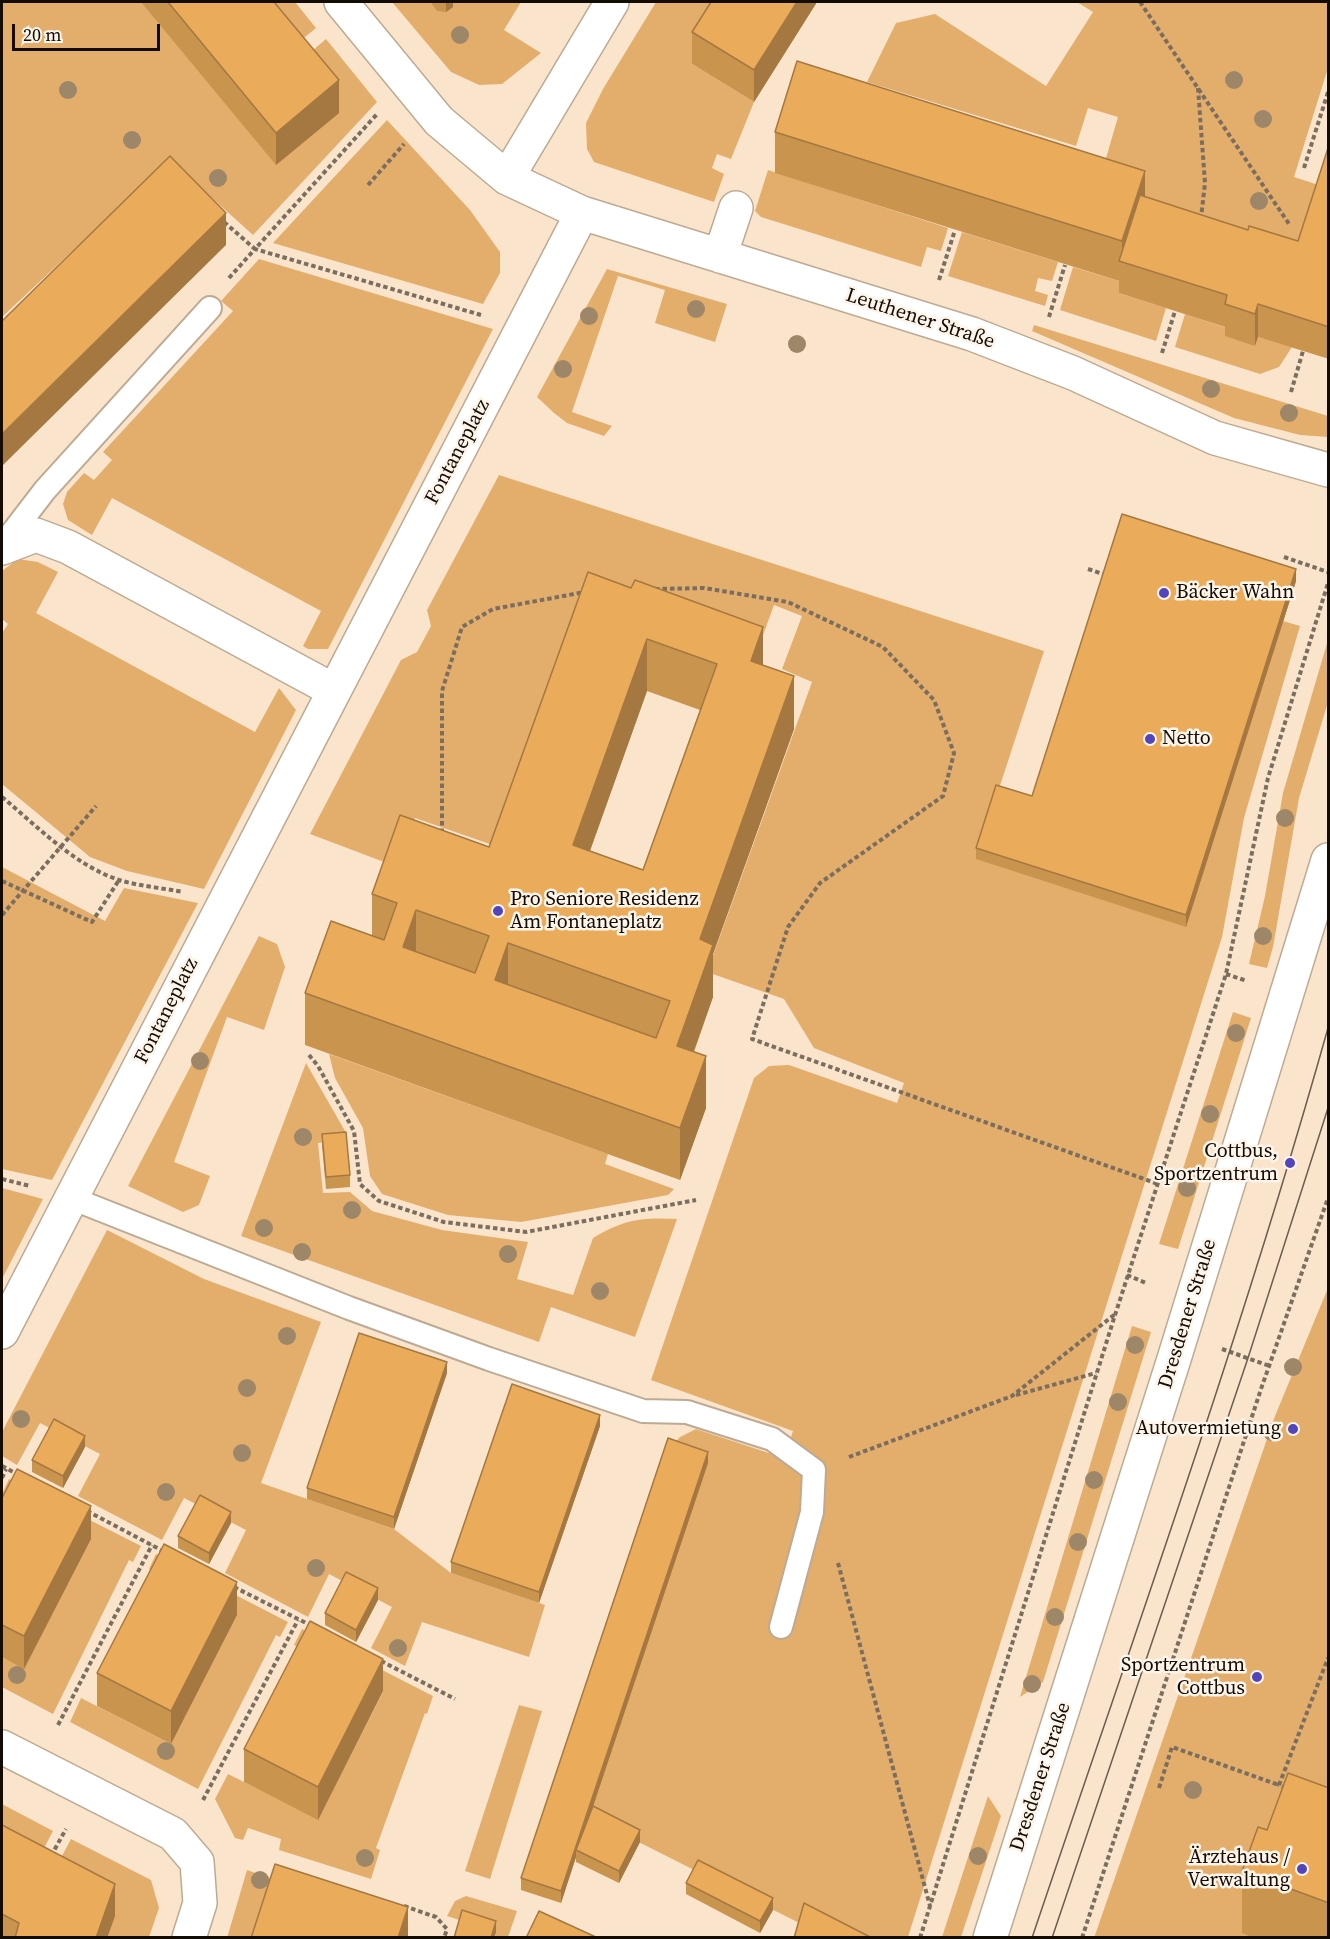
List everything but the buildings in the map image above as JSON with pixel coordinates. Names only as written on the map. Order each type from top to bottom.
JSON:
[{"type":"street","name":"Leuthener Straße","points":[[341,2],[439,121],[507,178],[582,213],[972,334],[1073,374],[1215,438],[1329,470]]},
{"type":"street","points":[[507,178],[612,2]]},
{"type":"street","points":[[720,256],[736,208]]},
{"type":"street","name":"Fontaneplatz","points":[[2,1332],[582,213]]},
{"type":"street","points":[[2,548],[36,535],[68,547],[333,690]]},
{"type":"street","name":"Dresdener Straße","points":[[990,1938],[1174,1359],[1329,860]]},
{"type":"street","points":[[2,1747],[173,1834],[197,1862],[200,1903],[189,1938]]},
{"type":"lane","points":[[2,548],[45,490],[210,308]]},
{"type":"lane","points":[[71,1198],[349,1308],[489,1359],[643,1411],[687,1412],[772,1439],[814,1470],[812,1512],[781,1627]]},
{"type":"path","points":[[1140,2],[1289,224]]},
{"type":"path","points":[[1198,87],[1205,183],[1200,225]]},
{"type":"path","points":[[1304,168],[1329,92]]},
{"type":"path","points":[[255,249],[381,110]]},
{"type":"path","points":[[368,184],[406,141]]},
{"type":"path","points":[[218,216],[255,249],[487,317]]},
{"type":"path","points":[[938,283],[955,230]]},
{"type":"path","points":[[1049,318],[1065,265]]},
{"type":"path","points":[[1162,353],[1175,311]]},
{"type":"path","points":[[1291,392],[1303,351]]},
{"type":"path","points":[[1284,557],[1329,572]]},
{"type":"path","points":[[1088,569],[1106,575]]},
{"type":"path","points":[[920,1938],[1114,1315],[1226,974],[1268,778],[1329,583]]},
{"type":"path","points":[[648,589],[704,588],[788,602],[883,647],[934,700],[954,753],[943,796],[820,882],[788,927],[752,1039],[1158,1184]]},
{"type":"path","points":[[442,834],[442,691],[462,627],[493,609],[592,591]]},
{"type":"path","points":[[2,797],[89,866],[119,880],[225,900]]},
{"type":"path","points":[[2,915],[96,806]]},
{"type":"path","points":[[2,881],[92,922],[119,880]]},
{"type":"path","points":[[309,1055],[318,1066],[354,1131],[360,1184],[379,1201],[444,1222],[526,1232],[696,1200]]},
{"type":"path","points":[[1082,1938],[1270,1366],[1329,1198]]},
{"type":"path","points":[[1127,1275],[1146,1283]]},
{"type":"path","points":[[1012,1396],[1114,1315]]},
{"type":"path","points":[[1215,1346],[1270,1366]]},
{"type":"path","points":[[1257,1361],[1261,1354]]},
{"type":"path","points":[[814,1470],[1012,1396],[1096,1373]]},
{"type":"path","points":[[2,1479],[4,1468],[27,1480]]},
{"type":"path","points":[[79,1507],[173,1555]]},
{"type":"path","points":[[58,1725],[152,1545]]},
{"type":"path","points":[[838,1562],[930,1906]]},
{"type":"path","points":[[225,1582],[319,1630]]},
{"type":"path","points":[[203,1800],[298,1620]]},
{"type":"path","points":[[372,1657],[455,1699]]},
{"type":"path","points":[[1279,1785],[1329,1658]]},
{"type":"path","points":[[1322,1676],[1329,1679]]},
{"type":"path","points":[[1159,1788],[1172,1747],[1290,1789]]},
{"type":"path","points":[[51,1857],[68,1825]]},
{"type":"path","points":[[403,1906],[436,1917],[447,1929],[444,1938]]},
{"type":"shaded area","points":[[2,2],[141,2],[298,63],[326,39],[377,102],[253,235],[181,170],[164,165],[2,317]]},
{"type":"shaded area","points":[[247,2],[295,2],[316,28],[288,51]]},
{"type":"shaded area","points":[[392,2],[432,2],[453,7],[453,2],[521,2],[504,30],[541,53],[502,84],[479,85],[451,72]]},
{"type":"shaded area","points":[[656,2],[731,2],[692,64],[754,102],[731,159],[717,154],[712,168],[724,174],[714,202],[594,162],[587,149],[586,123],[603,89]]},
{"type":"shaded area","points":[[1077,2],[1328,2],[1328,68],[1294,177],[1325,187],[1298,274],[1095,196],[1118,117],[1088,108],[1076,146],[867,82],[896,23],[935,14],[1046,86],[1093,12]]},
{"type":"shaded area","points":[[387,120],[470,210],[500,252],[500,273],[483,304],[273,243]]},
{"type":"shaded area","points":[[768,170],[948,228],[941,251],[927,247],[921,267],[761,217],[755,211]]},
{"type":"shaded area","points":[[962,232],[1058,262],[1052,281],[1038,278],[1035,291],[1048,295],[1045,306],[948,276]]},
{"type":"shaded area","points":[[259,259],[493,329],[328,649],[308,649],[303,646],[321,611],[112,498],[92,535],[68,520],[63,504],[67,492],[84,473],[94,480],[112,460],[103,452],[233,311],[221,301]]},
{"type":"shaded area","points":[[1073,267],[1122,282],[1119,293],[1166,308],[1156,341],[1060,310]]},
{"type":"shaded area","points":[[607,269],[727,304],[715,342],[655,323],[665,290],[618,276],[572,412],[612,426],[604,436],[567,423],[537,397]]},
{"type":"shaded area","points":[[1185,314],[1227,328],[1255,346],[1258,337],[1292,347],[1279,367],[1260,374],[1175,347]]},
{"type":"shaded area","points":[[1034,325],[1328,416],[1328,437],[1300,435],[1234,418],[1032,331]]},
{"type":"shaded area","points":[[499,475],[1044,651],[976,859],[1283,621],[1300,626],[1244,818],[1222,937],[908,1937],[827,1937],[589,1817],[668,1450],[680,1437],[696,1429],[784,1458],[793,1431],[651,1380],[754,1078],[769,1066],[789,1065],[897,1103],[904,1083],[814,1048],[784,999],[707,972],[812,682],[782,669],[802,616],[774,605],[749,674],[635,632],[507,850],[415,818],[400,868],[310,834],[401,660],[417,652],[431,626],[427,610]]},
{"type":"shaded area","points":[[18,559],[38,562],[58,572],[36,613],[255,732],[279,688],[296,710],[204,889],[127,871],[90,857],[2,784],[2,633],[8,624],[2,619],[2,571]]},
{"type":"shaded area","points":[[1328,640],[1328,702],[1299,798],[1273,947],[1267,968],[1249,964],[1265,896],[1283,793]]},
{"type":"shaded area","points":[[2,867],[105,921],[124,888],[198,903],[52,1180],[2,1169]]},
{"type":"shaded area","points":[[259,936],[277,944],[285,967],[264,1030],[227,1017],[174,1162],[210,1176],[199,1205],[183,1212],[128,1186]]},
{"type":"shaded area","points":[[1233,1012],[1251,1018],[1178,1249],[1159,1244]]},
{"type":"shaded area","points":[[329,1054],[608,1154],[605,1164],[674,1189],[668,1195],[521,1222],[448,1215],[382,1194],[370,1176],[363,1128],[335,1078]]},
{"type":"shaded area","points":[[306,1063],[345,1131],[346,1140],[318,1143],[323,1193],[350,1192],[372,1211],[442,1230],[528,1242],[517,1279],[573,1295],[593,1238],[624,1223],[653,1218],[677,1219],[635,1337],[551,1307],[539,1342],[241,1236]]},
{"type":"shaded area","points":[[2,1188],[43,1199],[2,1279]]},
{"type":"shaded area","points":[[107,1230],[204,1279],[321,1322],[261,1483],[394,1529],[451,1573],[545,1605],[529,1657],[422,1622],[405,1666],[371,1648],[392,1607],[329,1574],[308,1617],[225,1573],[246,1530],[184,1498],[162,1540],[78,1496],[100,1454],[40,1423],[17,1465],[2,1456],[2,1432]]},
{"type":"shaded area","name":"Sportzentrum Cottbus","points":[[1328,1288],[1328,1937],[1094,1938],[1275,1416]]},
{"type":"shaded area","points":[[1132,1326],[1151,1332],[1043,1682],[1020,1697]]},
{"type":"shaded area","points":[[9,1479],[141,1546],[133,1562],[129,1560],[53,1714],[2,1687],[2,1657],[24,1668],[91,1539],[2,1494]]},
{"type":"shaded area","points":[[156,1554],[288,1622],[280,1637],[276,1635],[198,1789],[70,1722],[81,1698],[171,1744],[237,1615],[149,1569]]},
{"type":"shaded area","points":[[302,1629],[433,1696],[376,1848],[380,1850],[371,1879],[279,1850],[281,1839],[248,1828],[243,1840],[235,1838],[215,1799],[228,1774],[318,1819],[383,1692],[294,1645]]},
{"type":"shaded area","points":[[519,1705],[542,1711],[490,1879],[465,1871]]},
{"type":"shaded area","points":[[988,1796],[1001,1816],[961,1937],[942,1937]]},
{"type":"shaded area","points":[[2,1804],[53,1831],[31,1873],[2,1858]]},
{"type":"shaded area","points":[[71,1839],[151,1880],[159,1908],[149,1937],[107,1937],[55,1869]]},
{"type":"shaded area","points":[[247,1870],[279,1881],[262,1937],[227,1938]]},
{"type":"shaded area","points":[[466,1896],[517,1911],[508,1937],[495,1937],[496,1932],[447,1916],[455,1901]]},
{"type":"tram line","points":[[1032,1938],[1223,1371],[1295,1143],[1328,1028]]},
{"type":"tram line","points":[[1052,1938],[1248,1358],[1328,1108]]},
{"type":"place","name":"Bäcker Wahn","points":[[1164,593]]},
{"type":"place","name":"Netto","points":[[1150,739]]},
{"type":"place","name":"Pro Seniore Residenz Am Fontaneplatz","points":[[498,911]]},
{"type":"place","name":"Cottbus, Sportzentrum","points":[[1290,1163]]},
{"type":"place","name":"Autovermietung","points":[[1293,1429]]},
{"type":"place","name":"Sportzentrum Cottbus","points":[[1257,1677]]},
{"type":"place","name":"Ärztehaus / Verwaltung","points":[[1302,1869]]}]
